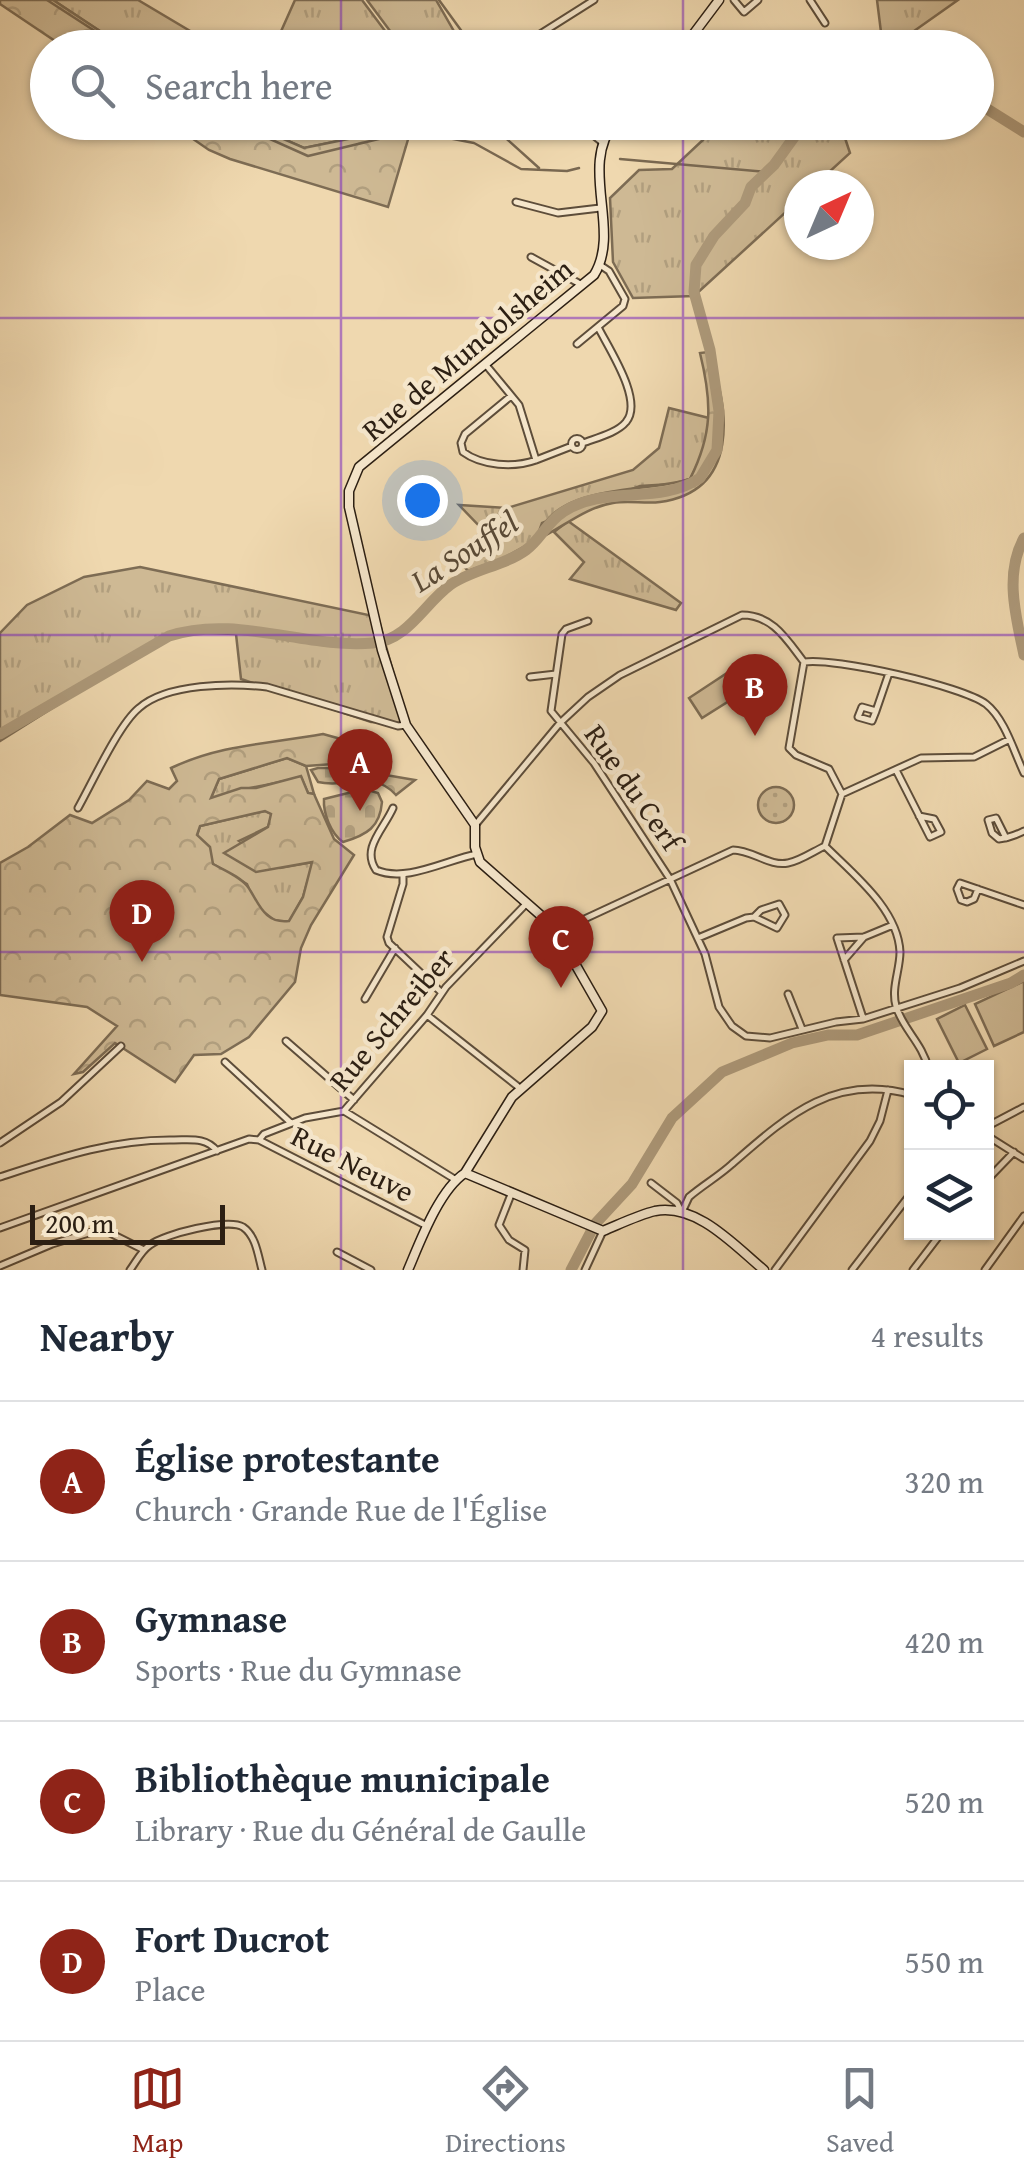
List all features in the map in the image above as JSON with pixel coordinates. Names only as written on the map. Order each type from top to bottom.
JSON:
[{"type":"street","points":[[546,30],[594,0]]},
{"type":"street","points":[[696,30],[719,0]]},
{"type":"street","points":[[734,0],[744,12],[758,0]]},
{"type":"street","points":[[810,0],[826,23]]},
{"type":"street","name":"Rue de Mundolsheim","points":[[475,825],[406,724],[378,636],[351,521],[350,490],[359,467],[582,285],[600,265],[602,142]]},
{"type":"street","name":"Rue de Mundolsheim","points":[[516,202],[558,213],[600,208]]},
{"type":"street","points":[[531,257],[582,285]]},
{"type":"street","points":[[577,344],[623,306],[624,299],[608,271],[600,265]]},
{"type":"street","points":[[512,396],[465,434],[460,443],[462,452],[470,458],[513,466],[572,446],[576,438],[583,443],[620,428],[633,410],[632,396],[598,327]]},
{"type":"street","points":[[486,365],[524,416],[536,460]]},
{"type":"street","points":[[408,1270],[427,1226],[505,1106],[601,1015],[601,1005],[560,934],[488,870],[477,854],[475,825],[560,723],[588,697],[620,675],[730,619],[753,615],[772,625],[804,662],[890,673],[975,698],[996,714],[1024,772]]},
{"type":"street","points":[[560,723],[552,711],[562,634],[566,628],[588,621]]},
{"type":"street","points":[[560,934],[733,850],[778,864],[789,863],[825,846],[842,794],[829,770],[790,751],[788,742],[804,662]]},
{"type":"street","points":[[876,711],[890,673]]},
{"type":"street","points":[[530,677],[556,674]]},
{"type":"street","points":[[78,808],[132,714],[157,697],[196,688],[245,684],[398,726],[406,724]]},
{"type":"street","name":"Rue du Cerf","points":[[560,723],[594,763],[670,878],[698,938],[718,1007],[735,1029],[759,1039],[864,1019],[960,988],[1024,961]]},
{"type":"street","points":[[842,794],[921,758],[974,757],[1008,740]]},
{"type":"street","points":[[896,770],[919,816],[930,837],[941,832],[934,820],[919,816]]},
{"type":"street","points":[[393,808],[369,854],[376,870],[388,875],[402,874],[477,854]]},
{"type":"street","points":[[1006,838],[1024,832]]},
{"type":"street","points":[[825,846],[884,908],[893,925],[900,956],[896,1009],[925,1060]]},
{"type":"street","points":[[402,874],[403,884],[387,938],[442,993]]},
{"type":"street","points":[[978,889],[1024,905]]},
{"type":"street","name":"Rue Schreiber","points":[[0,1228],[249,1139],[258,1140],[290,1123],[344,1111],[442,993],[528,902]]},
{"type":"street","points":[[698,938],[754,917],[774,904],[779,904],[785,915],[777,928],[754,917]]},
{"type":"street","points":[[864,1019],[837,938],[864,937],[893,925]]},
{"type":"street","points":[[844,960],[864,937]]},
{"type":"street","points":[[365,999],[395,948]]},
{"type":"street","points":[[788,994],[802,1029]]},
{"type":"street","points":[[427,1015],[521,1089]]},
{"type":"street","points":[[286,1041],[354,1100]]},
{"type":"street","points":[[0,1143],[66,1098],[121,1046]]},
{"type":"street","points":[[225,1062],[290,1123]]},
{"type":"street","points":[[682,1212],[688,1197],[793,1112],[839,1094],[888,1090],[904,1093]]},
{"type":"street","points":[[776,1270],[870,1141],[888,1090]]},
{"type":"street","points":[[994,1123],[1024,1107]]},
{"type":"street","points":[[344,1111],[456,1180]]},
{"type":"street","points":[[269,1146],[270,1132]]},
{"type":"street","points":[[0,1178],[79,1150],[145,1140],[202,1140],[217,1150]]},
{"type":"street","name":"Rue Neuve","points":[[258,1140],[427,1226]]},
{"type":"street","points":[[994,1140],[1024,1158]]},
{"type":"street","points":[[994,1172],[1014,1152]]},
{"type":"street","points":[[465,1173],[596,1229],[653,1212],[682,1212],[711,1228],[764,1270]]},
{"type":"street","points":[[650,1183],[677,1203],[682,1212]]},
{"type":"street","points":[[512,1192],[499,1225],[509,1240],[525,1250],[523,1270]]},
{"type":"street","points":[[852,1270],[904,1202]]},
{"type":"street","points":[[985,1270],[1024,1216]]},
{"type":"street","points":[[130,1270],[144,1250],[162,1239],[233,1223],[252,1237],[262,1270]]},
{"type":"street","points":[[0,1266],[102,1229],[144,1250]]},
{"type":"street","points":[[585,1270],[596,1229]]},
{"type":"street","points":[[914,1270],[936,1240]]},
{"type":"street","points":[[337,1252],[371,1270]]},
{"type":"green space","points":[[0,0],[53,0],[98,30],[39,30],[0,4]]},
{"type":"green space","points":[[53,0],[138,0],[188,30],[98,30]]},
{"type":"green space","points":[[295,0],[362,0],[384,30],[282,30]]},
{"type":"green space","points":[[367,0],[436,0],[453,30],[389,30]]},
{"type":"green space","points":[[877,0],[958,0],[916,30],[881,30]]},
{"type":"green space","points":[[195,140],[286,140],[304,148],[343,140],[408,140],[388,207],[209,150]]},
{"type":"green space","points":[[286,140],[343,140],[304,148]]},
{"type":"green space","points":[[703,140],[846,140],[850,153],[831,170],[784,170],[784,214],[694,296],[633,298],[613,262],[610,198],[639,170],[672,169]]},
{"type":"green space","points":[[708,352],[724,422],[716,465],[704,482],[686,495],[660,502],[602,506],[536,540],[546,521],[580,499],[690,479],[706,432],[707,387],[700,353]]},
{"type":"green space","points":[[669,408],[709,418],[704,451],[690,479],[640,486],[542,523],[536,540],[502,559],[468,571],[455,556],[483,530],[459,505],[507,508],[633,470],[659,448]]},
{"type":"green space","points":[[568,521],[681,603],[676,610],[570,579],[584,562],[554,532]]},
{"type":"green space","points":[[140,567],[378,617],[407,723],[371,722],[241,679],[236,634],[173,632],[0,741],[0,633],[27,605],[84,577]]},
{"type":"green space","points":[[727,673],[740,694],[702,718],[689,698]]},
{"type":"green space","points":[[323,734],[366,746],[390,758],[387,769],[348,763],[306,766],[287,758],[219,779],[211,798],[301,776],[308,793],[314,794],[334,839],[354,855],[311,925],[301,948],[295,982],[249,1037],[221,1054],[194,1055],[175,1082],[115,1043],[83,1072],[74,1074],[117,1026],[87,1007],[0,995],[0,863],[70,815],[92,823],[129,800],[147,781],[169,789],[177,781],[171,768],[190,760],[227,749]],"holes":[[[265,811],[271,814],[268,827],[224,853],[256,872],[312,862],[303,897],[289,921],[268,916],[245,883],[213,864],[210,847],[197,835],[200,826]]]},
{"type":"green space","points":[[287,758],[306,766],[314,794],[308,793],[301,777],[210,800],[219,779]]},
{"type":"green space","points":[[345,768],[415,780],[396,795],[369,781],[318,782],[311,770]]},
{"type":"green space","points":[[776,787],[789,792],[794,805],[789,818],[776,823],[763,818],[758,805],[763,792]]},
{"type":"green space","points":[[364,789],[378,793],[382,802],[378,818],[365,833],[343,842],[329,823],[324,799]]},
{"type":"green space","points":[[265,811],[272,814],[268,827],[239,841],[280,868],[313,862],[303,897],[289,922],[274,920],[256,906],[247,884],[213,864],[197,835],[200,826]]},
{"type":"green space","points":[[1024,981],[1024,1032],[994,1046],[975,1004]]},
{"type":"green space","points":[[965,1005],[987,1049],[958,1060],[937,1019]]},
{"type":"waterway","points":[[47,0],[93,30]]},
{"type":"waterway","points":[[439,0],[461,30]]},
{"type":"waterway","name":"La Souffel","points":[[994,113],[1024,132]]},
{"type":"waterway","points":[[272,140],[308,156],[375,140]]},
{"type":"waterway","points":[[458,140],[474,143],[521,169],[579,168]]},
{"type":"waterway","points":[[508,140],[539,168]]},
{"type":"waterway","name":"La Souffel","points":[[0,734],[169,636],[220,629],[347,644],[385,640],[406,628],[450,585],[526,550],[563,512],[596,499],[667,491],[700,478],[717,450],[719,411],[710,350],[694,292],[696,265],[714,236],[745,203],[751,187],[792,140]]},
{"type":"waterway","points":[[620,159],[767,172]]},
{"type":"waterway","name":"La Souffel","points":[[1024,538],[1013,581],[1024,655]]},
{"type":"waterway","name":"La Souffel","points":[[571,1270],[595,1224],[632,1184],[672,1118],[722,1072],[792,1043],[828,1035],[857,1035],[1011,983],[1024,975]]},
{"type":"place","name":"Gymnase","points":[[755,736]]},
{"type":"place","name":"Église protestante","points":[[360,811]]},
{"type":"place","name":"Fort Ducrot","points":[[142,962]]},
{"type":"place","name":"Bibliothèque municipale","points":[[561,988]]}]
